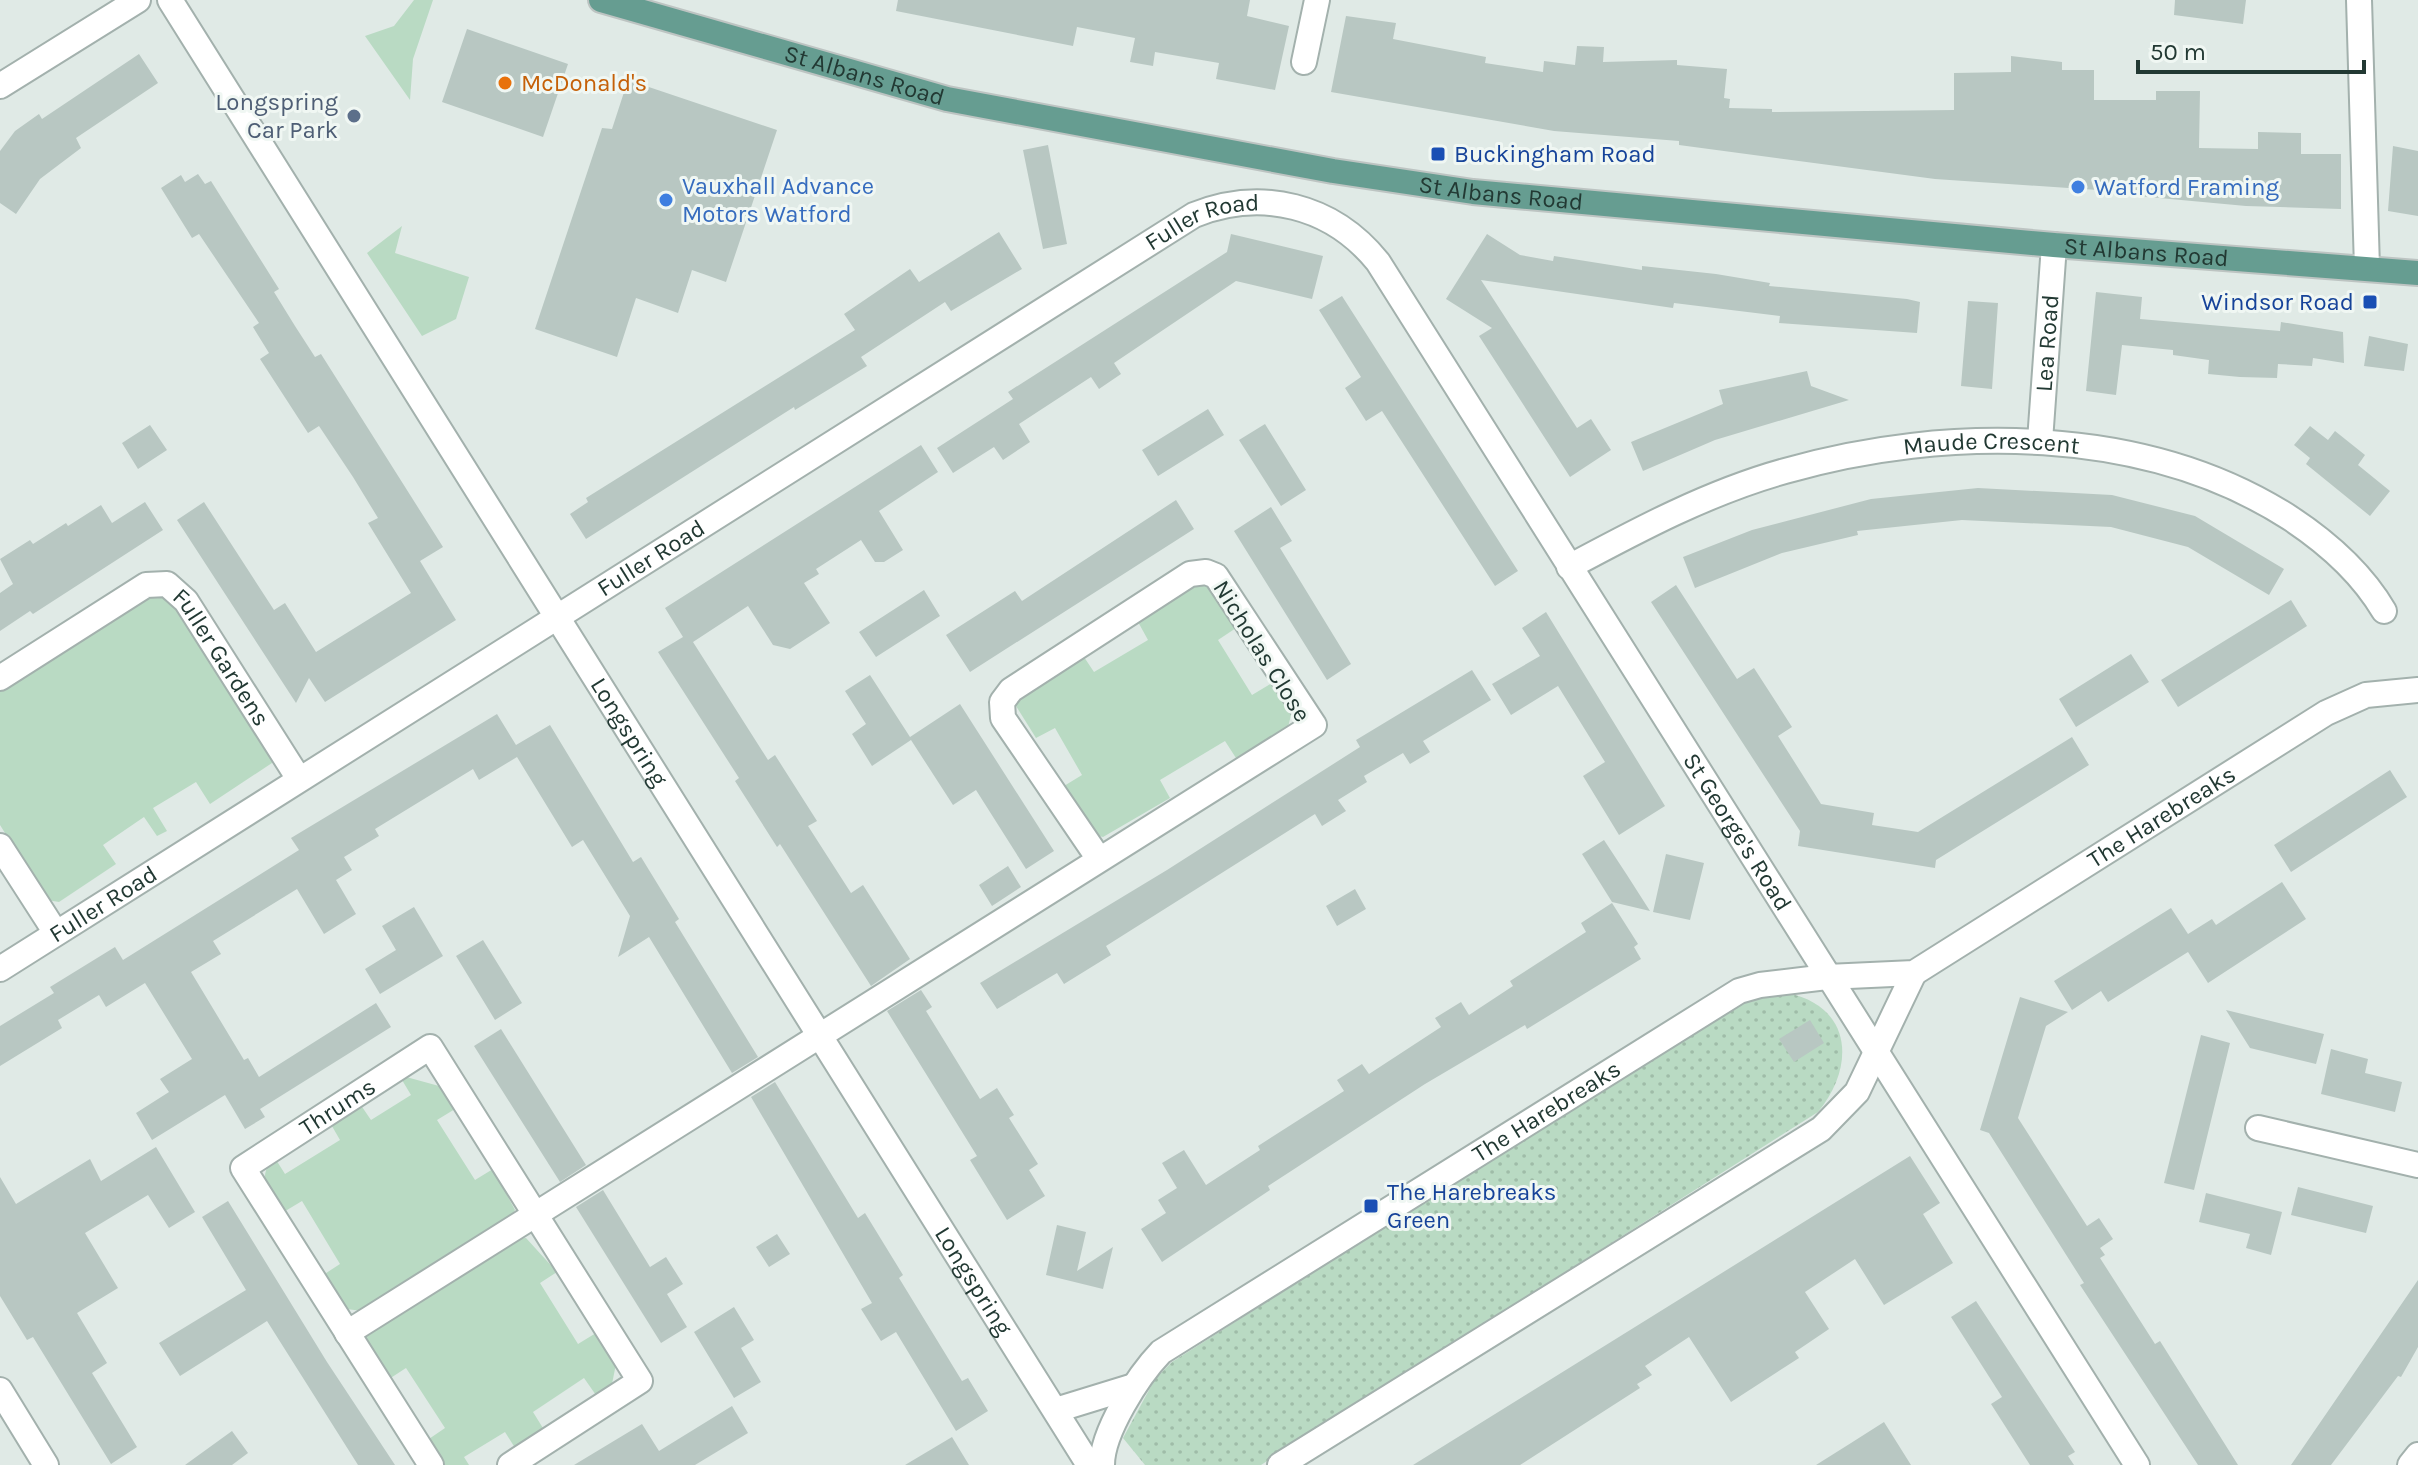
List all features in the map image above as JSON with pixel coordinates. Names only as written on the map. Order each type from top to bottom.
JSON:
[{"type":"main road","name":"St Albans Road","points":[[601,0],[766,50],[947,99],[1333,171],[1473,192],[2054,245],[2418,273]]},
{"type":"street","points":[[0,86],[138,0]]},
{"type":"street","name":"Longspring","points":[[170,0],[1089,1465]]},
{"type":"street","points":[[1304,62],[1317,0]]},
{"type":"street","points":[[2359,0],[2367,268]]},
{"type":"street","name":"Fuller Road","points":[[0,969],[1194,215],[1215,207],[1258,201],[1320,214]]},
{"type":"street","name":"St George's Road","points":[[1320,214],[1357,240],[1378,262],[2130,1462]]},
{"type":"street","name":"Lea Road","points":[[2040,441],[2054,245]]},
{"type":"street","name":"Maude Crescent","points":[[1569,567],[1646,526],[1718,494],[1783,471],[1843,457],[1905,449],[2040,441],[2120,450],[2219,479],[2263,500],[2309,530],[2369,585],[2384,611]]},
{"type":"street","name":"Nicholas Close","points":[[820,1036],[1314,725],[1216,576],[1206,572],[1190,574],[1011,690],[1002,702],[1003,718],[1099,859]]},
{"type":"street","name":"Fuller Gardens","points":[[0,678],[146,585],[167,584],[186,601],[299,779]]},
{"type":"street","name":"The Harebreaks","points":[[1102,1465],[1102,1451],[1134,1386],[1161,1352],[1179,1338],[1739,991],[1760,985],[1827,977],[1914,973],[2326,713],[2366,695],[2418,690]]},
{"type":"street","points":[[0,846],[56,933]]},
{"type":"street","points":[[1280,1465],[1821,1129],[1857,1092],[1914,973]]},
{"type":"street","points":[[347,1333],[820,1036]]},
{"type":"street","name":"Thrums","points":[[431,1465],[243,1168],[430,1047],[640,1381],[510,1465]]},
{"type":"street","points":[[2258,1128],[2418,1165]]},
{"type":"street","points":[[1056,1410],[1134,1386]]},
{"type":"street","points":[[0,1390],[46,1465]]},
{"type":"street","points":[[2410,1465],[2418,1455]]},
{"type":"green space","points":[[414,0],[433,0],[413,59],[410,100],[365,36],[394,26]]},
{"type":"green space","points":[[402,226],[395,253],[469,277],[456,319],[422,336],[367,253]]},
{"type":"green space","points":[[1196,584],[1212,588],[1236,628],[1218,640],[1252,695],[1272,683],[1291,715],[1288,727],[1236,758],[1225,741],[1160,780],[1170,798],[1103,837],[1092,834],[1064,786],[1082,775],[1055,728],[1036,738],[1016,706],[1019,692],[1082,654],[1094,672],[1148,640],[1137,620]]},
{"type":"green space","points":[[164,592],[275,761],[210,804],[196,782],[153,808],[167,831],[157,836],[144,817],[103,845],[116,864],[59,902],[47,900],[0,825],[0,687],[143,594]]},
{"type":"green space","points":[[1787,993],[1809,1000],[1825,1011],[1835,1024],[1841,1040],[1842,1058],[1838,1076],[1818,1112],[1261,1465],[1145,1465],[1123,1438],[1155,1379],[1172,1362],[1743,1000]]},
{"type":"green space","points":[[399,1075],[439,1086],[455,1109],[437,1120],[475,1180],[493,1169],[515,1210],[512,1215],[362,1311],[339,1308],[320,1277],[340,1264],[302,1201],[282,1213],[268,1191],[266,1172],[273,1155],[285,1174],[340,1140],[329,1121],[358,1101],[371,1120],[411,1095]]},
{"type":"green space","points":[[526,1238],[557,1272],[540,1283],[578,1344],[596,1333],[616,1364],[611,1389],[598,1398],[584,1378],[533,1412],[546,1433],[517,1451],[505,1432],[464,1457],[469,1465],[442,1465],[426,1441],[445,1428],[406,1368],[386,1381],[365,1344],[366,1333],[515,1239]]},
{"type":"building","points":[[898,0],[1250,0],[1247,16],[1289,26],[1275,90],[1216,79],[1219,63],[1155,52],[1153,66],[1130,62],[1135,38],[1077,27],[1073,46],[896,11]]},
{"type":"building","points":[[2175,0],[2246,0],[2243,24],[2174,15]]},
{"type":"building","points":[[1346,16],[1396,23],[1393,39],[1486,57],[1485,63],[1543,72],[1544,61],[1575,65],[1577,46],[1604,47],[1603,62],[1677,60],[1677,65],[1727,69],[1724,98],[1730,99],[1729,108],[1772,109],[1772,112],[1954,110],[1954,73],[2011,72],[2011,56],[2062,62],[2062,70],[2094,70],[2094,100],[2156,100],[2156,91],[2200,91],[2199,148],[2258,149],[2258,132],[2301,133],[2301,154],[2341,154],[2341,209],[2246,206],[2127,195],[2127,192],[1935,179],[1679,145],[1679,141],[1554,131],[1331,92]]},
{"type":"building","name":"McDonald's","points":[[467,29],[568,64],[543,137],[442,102]]},
{"type":"building","points":[[139,54],[158,83],[76,138],[81,148],[40,179],[16,214],[0,203],[0,151],[15,131],[39,114],[42,119]]},
{"type":"building","name":"Vauxhall Advance Motors Watford","points":[[628,80],[777,130],[726,282],[692,270],[678,313],[636,298],[617,357],[535,329],[602,128],[612,129]]},
{"type":"building","points":[[1048,145],[1067,244],[1043,249],[1023,150]]},
{"type":"building","points":[[2393,146],[2418,151],[2418,216],[2388,211]]},
{"type":"building","points":[[198,174],[205,184],[211,181],[279,289],[274,292],[295,326],[315,357],[321,354],[443,547],[420,561],[456,620],[325,702],[309,678],[296,703],[177,520],[204,502],[274,610],[285,603],[316,652],[411,593],[368,523],[378,518],[353,477],[319,426],[308,433],[260,359],[269,353],[253,327],[259,323],[199,234],[192,238],[161,188],[181,175],[185,182]]},
{"type":"building","points":[[999,232],[1022,269],[951,311],[945,302],[861,357],[867,366],[795,410],[794,407],[586,539],[570,514],[588,502],[586,498],[855,330],[844,314],[910,269],[919,282]]},
{"type":"building","points":[[1231,234],[1323,256],[1312,299],[1236,281],[1114,363],[1121,374],[1099,389],[1091,377],[1019,424],[1030,442],[1003,460],[994,447],[953,473],[937,448],[1013,399],[1008,392],[1227,252]]},
{"type":"building","points":[[1487,234],[1520,255],[1553,261],[1554,256],[1642,270],[1642,266],[1716,274],[1770,283],[1769,286],[1907,299],[1920,302],[1917,333],[1779,323],[1780,316],[1674,303],[1673,308],[1481,280],[1577,428],[1591,419],[1611,450],[1570,477],[1479,336],[1492,328],[1446,299]]},
{"type":"building","points":[[2096,292],[2142,297],[2140,319],[2280,331],[2281,322],[2343,332],[2344,363],[2313,358],[2312,366],[2278,364],[2277,378],[2240,377],[2208,374],[2209,360],[2173,355],[2173,350],[2122,345],[2116,395],[2086,391]]},
{"type":"building","points":[[1342,296],[1518,571],[1495,586],[1382,411],[1366,421],[1345,388],[1361,377],[1319,310]]},
{"type":"building","points":[[1968,301],[1998,303],[1992,389],[1961,386]]},
{"type":"building","points":[[2369,336],[2408,344],[2404,371],[2364,366]]},
{"type":"building","points":[[1807,371],[1811,386],[1849,400],[1715,440],[1643,471],[1631,442],[1723,404],[1719,390]]},
{"type":"building","points":[[1208,409],[1224,435],[1158,476],[1142,450]]},
{"type":"building","points":[[1265,424],[1306,490],[1281,506],[1239,440]]},
{"type":"building","points":[[150,425],[167,450],[138,469],[122,443]]},
{"type":"building","points":[[2310,426],[2328,440],[2335,431],[2365,455],[2358,465],[2390,491],[2370,516],[2306,464],[2310,458],[2294,445]]},
{"type":"building","points":[[921,445],[938,472],[879,511],[903,550],[884,562],[875,562],[861,540],[816,569],[819,574],[804,583],[830,623],[790,649],[773,645],[748,606],[693,642],[768,760],[775,755],[817,821],[808,826],[851,893],[863,885],[910,959],[871,986],[780,844],[777,847],[735,781],[739,778],[658,652],[683,637],[665,608]]},
{"type":"building","points":[[1978,488],[2112,495],[2195,516],[2284,569],[2269,595],[2188,547],[2111,527],[1962,520],[1857,531],[1858,535],[1782,553],[1695,588],[1683,557],[1752,530],[1871,499]]},
{"type":"building","points":[[1176,500],[1194,529],[970,672],[946,635],[1015,591],[1022,601]]},
{"type":"building","points":[[145,502],[163,530],[33,614],[30,611],[0,631],[0,593],[13,584],[0,559],[30,540],[33,544],[66,523],[68,526],[101,505],[112,523]]},
{"type":"building","points":[[1271,507],[1292,541],[1280,548],[1351,664],[1327,680],[1234,531]]},
{"type":"building","points":[[1676,585],[1737,679],[1754,668],[1792,727],[1778,736],[1821,804],[1874,813],[1872,825],[1918,832],[2072,737],[2089,765],[1936,860],[1935,868],[1798,846],[1800,831],[1651,602]]},
{"type":"building","points":[[924,590],[940,616],[876,657],[859,632]]},
{"type":"building","points":[[2291,600],[2307,626],[2178,707],[2161,680]]},
{"type":"building","points":[[1546,612],[1665,806],[1619,835],[1583,776],[1605,762],[1558,686],[1511,715],[1492,684],[1540,656],[1522,628]]},
{"type":"building","points":[[2131,654],[2149,682],[2076,727],[2059,699]]},
{"type":"building","points":[[1472,670],[1491,700],[1423,741],[1430,752],[1410,764],[1403,753],[1364,776],[1367,782],[1338,800],[1346,811],[1322,826],[1315,814],[1106,946],[1111,955],[1064,984],[1057,973],[997,1009],[980,983],[1167,870],[1360,747],[1356,740]]},
{"type":"building","points":[[870,675],[910,737],[960,704],[1054,851],[1026,869],[976,790],[953,805],[911,740],[872,766],[852,734],[866,724],[845,691]]},
{"type":"building","points":[[497,714],[516,745],[550,725],[633,862],[641,857],[679,919],[675,922],[758,1057],[732,1073],[649,937],[618,957],[630,916],[583,840],[572,847],[517,757],[479,780],[473,769],[375,829],[379,836],[344,857],[352,870],[336,880],[356,914],[324,934],[297,889],[213,941],[221,954],[191,972],[244,1060],[248,1058],[259,1077],[376,1003],[391,1027],[260,1109],[265,1117],[245,1129],[225,1095],[152,1140],[136,1113],[169,1092],[160,1079],[192,1059],[145,983],[106,1007],[99,995],[58,1020],[62,1028],[0,1066],[0,1026],[54,993],[50,987],[115,947],[123,960],[299,850],[291,838]]},
{"type":"building","points":[[2390,770],[2407,797],[2291,872],[2274,845]]},
{"type":"building","points":[[1604,840],[1650,911],[1612,902],[1582,854]]},
{"type":"building","points":[[1666,854],[1704,863],[1690,920],[1653,912]]},
{"type":"building","points":[[1008,866],[1021,887],[992,906],[979,885]]},
{"type":"building","points":[[2282,882],[2306,919],[2208,983],[2188,952],[2108,1002],[2101,991],[2072,1010],[2054,981],[2171,908],[2188,934],[2212,919],[2216,925]]},
{"type":"building","points":[[1355,889],[1366,909],[1337,926],[1326,906]]},
{"type":"building","points":[[1612,903],[1638,944],[1634,947],[1641,959],[1527,1029],[1525,1025],[1425,1084],[1268,1186],[1270,1190],[1162,1262],[1141,1229],[1166,1213],[1158,1200],[1177,1188],[1162,1163],[1184,1150],[1206,1185],[1260,1150],[1258,1146],[1344,1091],[1337,1080],[1362,1064],[1369,1074],[1441,1027],[1435,1018],[1461,1002],[1469,1015],[1513,986],[1510,981],[1586,932],[1581,923]]},
{"type":"building","points":[[414,907],[443,956],[380,994],[365,969],[396,950],[382,926]]},
{"type":"building","points":[[483,940],[522,1003],[495,1020],[456,956]]},
{"type":"building","points":[[921,990],[932,1007],[926,1011],[980,1099],[997,1088],[1014,1115],[1009,1118],[1038,1164],[1029,1170],[1045,1196],[1007,1220],[970,1160],[977,1156],[887,1011]]},
{"type":"building","points":[[2020,997],[2068,1012],[2046,1026],[2018,1118],[2087,1226],[2099,1218],[2113,1239],[2100,1248],[2105,1255],[2100,1258],[2155,1344],[2160,1341],[2238,1465],[2198,1465],[2080,1285],[2084,1283],[1989,1133],[1980,1130]]},
{"type":"building","points":[[2226,1010],[2324,1034],[2316,1064],[2250,1048]]},
{"type":"building","points":[[1810,1020],[1824,1043],[1794,1062],[1779,1039]]},
{"type":"building","points":[[501,1029],[586,1165],[560,1182],[474,1046]]},
{"type":"building","points":[[2201,1035],[2230,1043],[2194,1190],[2164,1183]]},
{"type":"building","points":[[2331,1049],[2368,1059],[2365,1073],[2402,1082],[2395,1112],[2321,1094]]},
{"type":"building","points":[[775,1082],[858,1218],[865,1213],[903,1275],[899,1278],[962,1381],[968,1378],[988,1411],[956,1431],[896,1332],[881,1341],[861,1309],[872,1303],[751,1097]]},
{"type":"building","points":[[156,1147],[195,1212],[169,1228],[148,1195],[85,1233],[118,1288],[77,1313],[107,1363],[92,1373],[137,1447],[111,1464],[33,1337],[27,1340],[0,1296],[0,1177],[16,1204],[90,1159],[101,1181]]},
{"type":"building","points":[[1910,1156],[1940,1203],[1923,1214],[1953,1263],[1884,1305],[1855,1259],[1805,1292],[1829,1329],[1795,1352],[1799,1358],[1731,1402],[1689,1337],[1645,1366],[1652,1375],[1637,1384],[1640,1388],[1520,1465],[1413,1465]]},
{"type":"building","points":[[2298,1187],[2373,1206],[2366,1233],[2291,1215]]},
{"type":"building","points":[[603,1190],[650,1267],[666,1257],[683,1284],[667,1294],[687,1327],[661,1343],[576,1207]]},
{"type":"building","points":[[2206,1193],[2282,1212],[2271,1255],[2246,1248],[2250,1234],[2199,1222]]},
{"type":"building","points":[[228,1201],[327,1362],[395,1465],[358,1465],[267,1321],[180,1376],[159,1343],[246,1290],[202,1217]]},
{"type":"building","points":[[1057,1225],[1086,1232],[1077,1271],[1113,1247],[1103,1289],[1046,1275]]},
{"type":"building","points":[[777,1234],[790,1254],[769,1267],[756,1247]]},
{"type":"building","points":[[2418,1280],[2418,1347],[2401,1377],[2398,1376],[2331,1465],[2291,1465]]},
{"type":"building","points":[[1976,1301],[2075,1452],[2068,1456],[2074,1465],[2030,1465],[1991,1404],[2002,1397],[1951,1317]]},
{"type":"building","points":[[734,1307],[754,1340],[741,1348],[761,1382],[734,1398],[694,1332]]},
{"type":"building","points":[[732,1406],[748,1433],[695,1465],[574,1465],[642,1424],[659,1451]]},
{"type":"building","points":[[1884,1422],[1911,1465],[1816,1465],[1851,1443]]},
{"type":"building","points":[[232,1431],[248,1453],[232,1465],[185,1465]]},
{"type":"building","points":[[952,1437],[969,1465],[905,1465]]},
{"type":"place","name":"McDonald's","points":[[505,83]]},
{"type":"place","name":"Longspring Car Park","points":[[354,116]]},
{"type":"place","name":"Buckingham Road","points":[[1438,154]]},
{"type":"place","name":"Watford Framing","points":[[2078,187]]},
{"type":"place","name":"Vauxhall Advance Motors Watford","points":[[666,200]]},
{"type":"place","name":"Windsor Road","points":[[2370,302]]},
{"type":"place","name":"The Harebreaks Green","points":[[1371,1206]]}]
